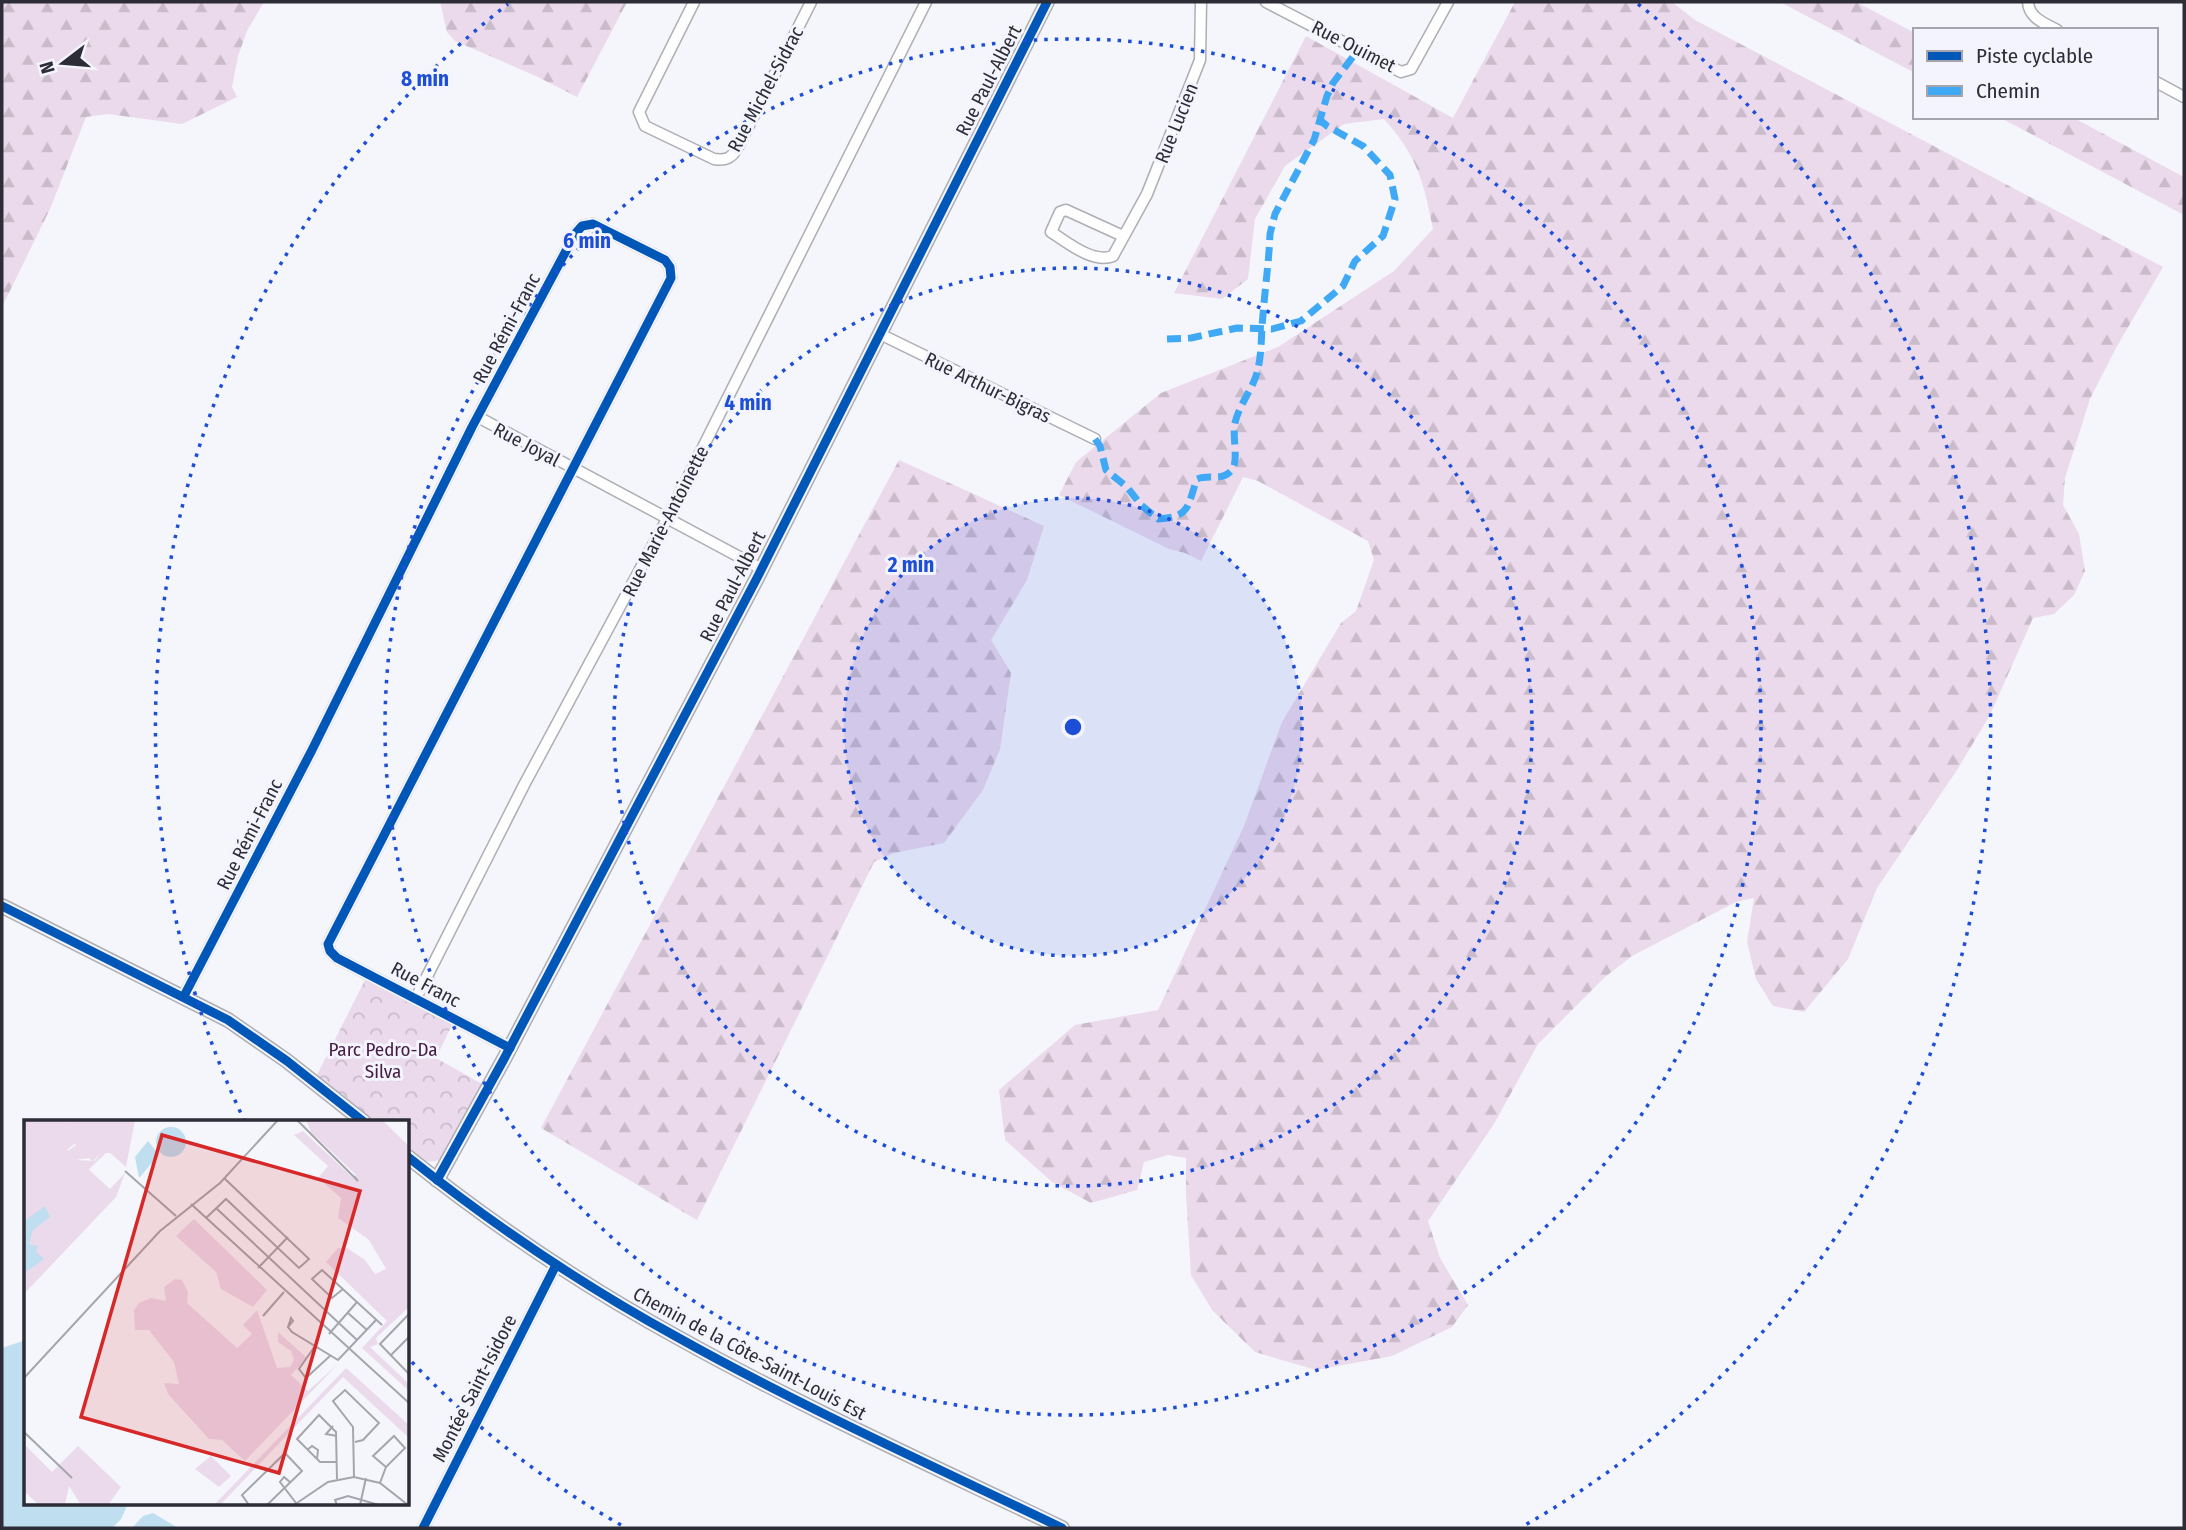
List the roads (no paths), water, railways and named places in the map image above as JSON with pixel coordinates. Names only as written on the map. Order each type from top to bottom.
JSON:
[{"type":"street","name":"Rue Michel-Sidrac","points":[[694,2],[639,112],[645,126],[714,159],[724,161],[733,156],[738,147],[811,2]]},
{"type":"street","name":"Rue Marie-Antoinette","points":[[416,998],[524,785],[667,519],[926,2]]},
{"type":"street","name":"Rue Paul-Albert","points":[[437,1180],[510,1048],[762,569],[1047,2]]},
{"type":"street","name":"Rue Lucien","points":[[1123,236],[1066,210],[1060,212],[1051,232],[1094,257],[1107,259],[1113,256],[1147,194],[1200,60],[1201,2]]},
{"type":"street","name":"Rue Ouimet","points":[[1266,2],[1401,72],[1411,69],[1448,2]]},
{"type":"street","points":[[2028,2],[2031,14],[2054,28]]},
{"type":"street","points":[[2158,83],[2184,97]]},
{"type":"street","name":"Rue Rémi-Franc","points":[[184,996],[312,750],[478,417],[579,228],[587,224],[596,225],[663,258],[670,267],[670,281],[331,935],[329,949]]},
{"type":"street","name":"Rue Arthur-Bigras","points":[[880,334],[1095,439]]},
{"type":"street","name":"Rue Joyal","points":[[478,417],[762,569]]},
{"type":"street","points":[[2,906],[184,996],[261,1042],[361,1120]]},
{"type":"street","name":"Rue Franc","points":[[329,949],[337,958],[510,1048]]},
{"type":"street","name":"Chemin de la Côte-Saint-Louis Est","points":[[410,1159],[556,1265],[641,1317],[745,1374],[1062,1528]]},
{"type":"street","name":"Montée Saint-Isidore","points":[[423,1528],[556,1265]]},
{"type":"water","points":[[24,1341],[24,1506],[127,1506],[121,1519],[112,1528],[2,1528],[2,1348]]},
{"type":"water","points":[[153,1513],[178,1528],[132,1528],[143,1516]]},
{"type":"park label","name":"Parc Pedro-Da Silva","points":[[383,1060]]}]
